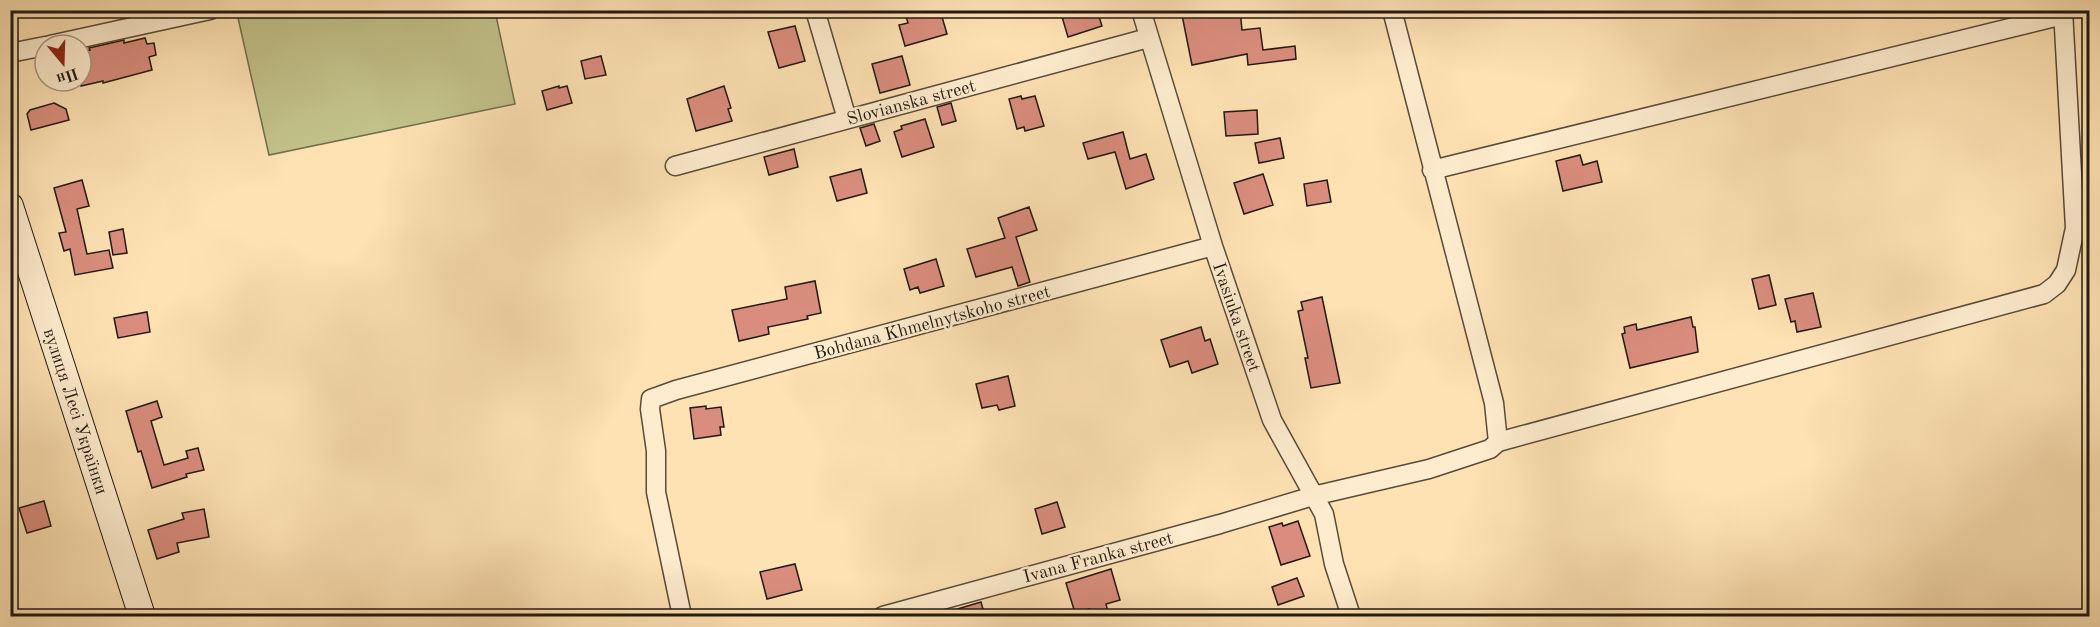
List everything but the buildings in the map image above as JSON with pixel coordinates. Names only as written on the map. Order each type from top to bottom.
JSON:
[{"type":"street","points":[[93,36],[210,10]]},
{"type":"street","points":[[815,10],[847,119]]},
{"type":"street","name":"Ivasiuka street","points":[[1141,10],[1213,246],[1272,420],[1324,514],[1334,564],[1351,616]]},
{"type":"street","points":[[1392,10],[1494,403],[1498,442]]},
{"type":"street","points":[[1432,170],[2063,13]]},
{"type":"street","name":"Ivana Franka street","points":[[883,616],[1220,524],[1313,496],[1429,469],[1490,449],[1498,442],[2044,294],[2057,284],[2066,270],[2075,228],[2063,13]]},
{"type":"street","name":"Slovianska street","points":[[675,166],[1148,38]]},
{"type":"street","points":[[10,53],[33,48]]},
{"type":"street","name":"вулиця Лесі Українки","points":[[10,206],[142,616]]},
{"type":"street","name":"Bohdana Khmelnytskoho street","points":[[682,616],[656,492],[656,451],[650,409],[651,399],[687,387],[1213,246]]},
{"type":"shaded area","points":[[266,10],[495,11],[515,104],[269,155],[238,18]]}]
